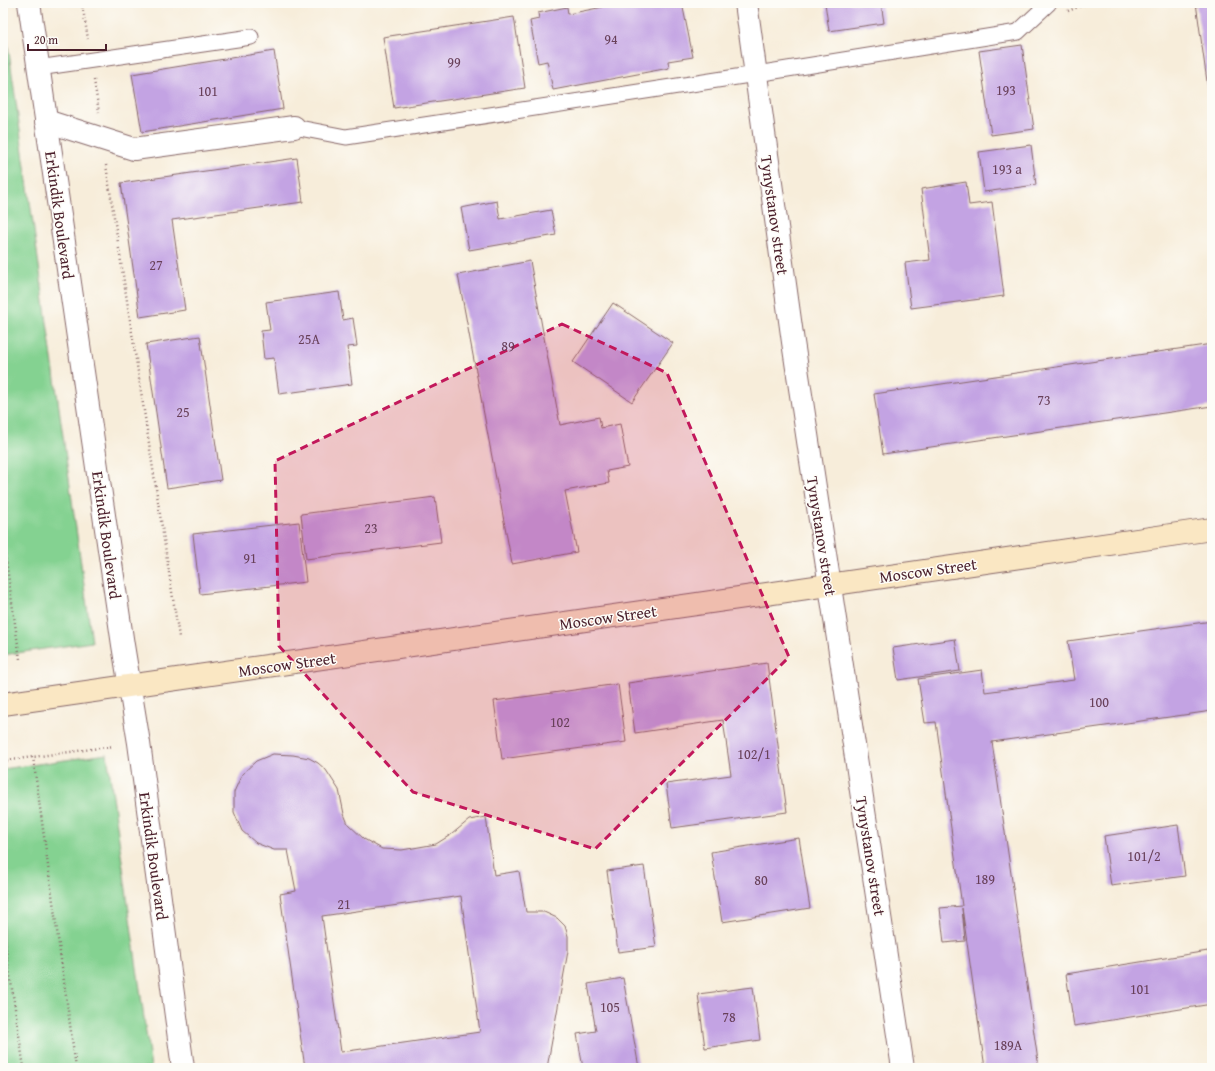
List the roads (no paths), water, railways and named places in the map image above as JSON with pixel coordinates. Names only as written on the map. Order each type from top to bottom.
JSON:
[{"type":"main road","name":"Moscow Street","points":[[3,704],[1212,529]]},
{"type":"street","name":"Erkindik Boulevard","points":[[29,3],[130,686],[183,1068]]},
{"type":"street","name":"Tynystanov street","points":[[746,3],[794,350],[903,1068]]},
{"type":"street","points":[[46,121],[134,149],[294,127]]},
{"type":"lane","points":[[294,127],[346,137],[1018,32],[1049,3]]},
{"type":"lane","points":[[38,68],[251,37]]}]
